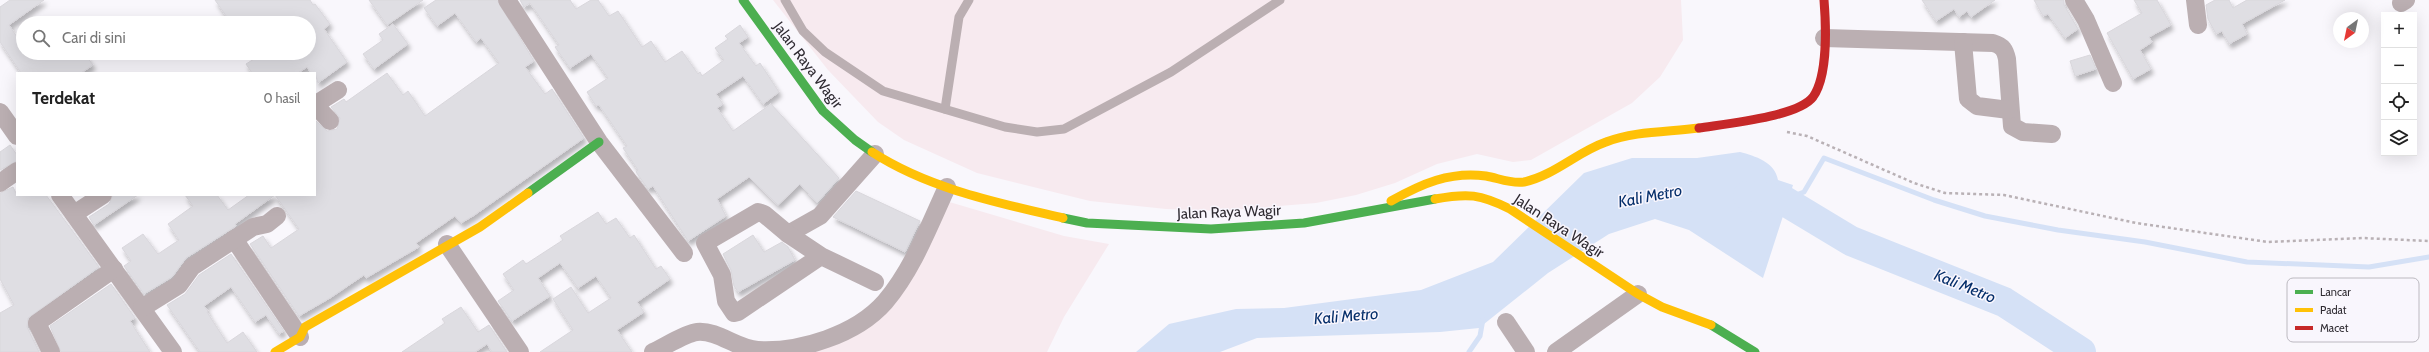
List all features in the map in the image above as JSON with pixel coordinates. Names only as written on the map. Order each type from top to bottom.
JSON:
[{"type":"main road","name":"Jalan Raya Wagir","points":[[743,0],[823,111],[855,140],[875,154],[914,174],[947,188],[1056,217],[1087,223],[1211,229],[1304,223],[1463,194],[1490,199],[1510,209],[1638,294],[1662,307],[1714,326],[1755,352]]},
{"type":"main road","points":[[1380,208],[1426,181],[1456,175],[1472,174],[1522,182],[1537,178],[1558,169],[1577,154],[1617,138],[1775,116],[1812,98],[1821,74],[1824,38],[1824,0]]},
{"type":"main road","points":[[275,352],[300,336],[305,327],[431,256],[447,244],[480,227],[599,142]]},
{"type":"street","points":[[506,0],[599,142],[684,253]]},
{"type":"street","points":[[2074,0],[2086,20],[2113,83]]},
{"type":"street","points":[[2195,0],[2198,25]]},
{"type":"street","points":[[1824,38],[1993,43],[2000,45],[2005,51],[2009,110],[2012,126],[2023,132],[2052,134]]},
{"type":"street","points":[[1963,42],[1968,99],[1977,106],[2009,110]]},
{"type":"street","points":[[330,121],[316,105],[338,90]]},
{"type":"street","points":[[0,112],[16,135]]},
{"type":"street","points":[[788,234],[820,216],[875,154]]},
{"type":"street","points":[[0,183],[16,172]]},
{"type":"street","points":[[653,352],[696,332],[709,333],[756,350],[790,348],[819,343],[843,332],[884,302],[914,256],[947,188]]},
{"type":"street","points":[[61,196],[173,352]]},
{"type":"street","points":[[74,214],[101,196]]},
{"type":"street","points":[[820,216],[814,252],[738,312],[734,312],[726,301],[722,275],[705,243],[758,212],[764,214],[788,234],[814,252],[875,282]]},
{"type":"street","points":[[142,308],[178,285],[192,267],[253,227],[267,224],[277,216]]},
{"type":"street","points":[[234,239],[300,336]]},
{"type":"street","points":[[447,244],[520,352]]},
{"type":"street","points":[[51,352],[37,323],[114,269]]},
{"type":"street","points":[[1556,352],[1638,294]]},
{"type":"street","points":[[1506,322],[1526,352]]},
{"type":"lane","points":[[786,0],[803,31],[832,56],[883,91],[1006,127],[1036,132],[1064,129],[1171,72],[1280,0]]},
{"type":"lane","points":[[945,109],[957,24],[969,0]]},
{"type":"path","points":[[1781,131],[1807,136],[1914,183],[1945,193],[2004,195],[2136,223],[2268,242],[2362,238],[2429,241]]},
{"type":"shaded area","points":[[773,0],[1681,0],[1683,40],[1660,77],[1632,103],[1531,160],[1513,162],[1477,154],[1437,164],[1395,183],[1356,195],[1316,203],[1220,211],[1166,209],[1090,201],[977,173],[904,140],[878,122],[828,70]]},
{"type":"shaded area","points":[[946,201],[1064,236],[1109,244],[1064,317],[1047,352],[810,352],[888,308]]},
{"type":"water","points":[[1740,152],[1758,158],[1769,164],[1778,180],[1793,185],[1763,278],[1689,230],[1655,219],[1609,234],[1548,273],[1479,328],[1440,332],[1257,338],[1220,352],[1136,352],[1169,324],[1236,309],[1284,308],[1421,290],[1493,262],[1584,173],[1632,158],[1697,158]]},
{"type":"building","points":[[10,0],[44,0],[22,16],[16,16],[16,20],[9,25],[16,36],[16,60],[89,60],[93,65],[82,72],[20,72],[0,42],[0,7]]},
{"type":"building","points":[[215,0],[310,0],[313,5],[315,4],[330,24],[324,29],[347,62],[318,83],[316,72],[310,72],[307,67],[300,72],[251,72],[246,64],[252,60],[316,60],[316,16],[226,16]]},
{"type":"building","points":[[369,0],[423,0],[387,25]]},
{"type":"building","points":[[436,0],[497,0],[534,61],[525,67],[545,94],[552,89],[584,138],[473,216],[461,223],[455,216],[416,243],[419,247],[366,278],[364,275],[330,298],[299,316],[250,244],[263,236],[271,248],[299,229],[276,196],[316,196],[316,121],[327,131],[337,129],[340,118],[331,107],[344,99],[346,102],[387,73],[403,95],[408,91],[425,116],[499,63],[481,38],[476,42],[455,13],[437,26],[424,8]]},
{"type":"building","points":[[520,0],[570,0],[576,9],[591,0],[598,0],[609,16],[618,11],[642,47],[651,41],[665,62],[682,51],[698,74],[700,72],[702,76],[724,60],[715,48],[728,39],[725,36],[740,25],[748,37],[739,43],[756,66],[760,63],[779,92],[763,104],[743,76],[716,94],[723,104],[717,108],[733,131],[771,104],[839,178],[817,203],[800,184],[778,205],[749,177],[717,199],[726,216],[688,241],[653,186],[648,189],[636,172],[638,170],[623,148],[627,146],[599,105],[596,106],[587,92],[608,78],[591,54],[570,68],[555,47],[559,45],[530,3],[524,7]]},
{"type":"building","points":[[1922,0],[1995,0],[1971,17],[1967,11],[1959,17],[1954,9],[1936,21]]},
{"type":"building","points":[[2034,0],[2064,0],[2064,5],[2078,29],[2065,38],[2048,14],[2043,16]]},
{"type":"building","points":[[2134,0],[2157,0],[2171,25],[2149,37],[2152,42],[2140,50],[2151,69],[2133,79],[2107,33],[2142,13]]},
{"type":"building","points":[[2215,0],[2229,0],[2233,8],[2247,0],[2285,0],[2242,24],[2247,34],[2229,44],[2222,31],[2216,34],[2208,19],[2206,5]]},
{"type":"building","points":[[393,24],[408,44],[374,69],[363,54],[383,40],[379,34]]},
{"type":"building","points":[[2090,55],[2096,69],[2075,76],[2070,61]]},
{"type":"building","points":[[10,145],[16,154],[16,162],[0,170],[0,152]]},
{"type":"building","points":[[13,187],[16,196],[47,196],[99,267],[28,318],[27,327],[39,352],[0,352],[0,313],[14,305],[0,279],[0,193]]},
{"type":"building","points":[[856,191],[920,221],[905,252],[833,217]]},
{"type":"building","points":[[113,196],[137,196],[94,225],[89,217],[109,204]]},
{"type":"building","points":[[186,196],[218,196],[228,210],[248,196],[274,196],[235,224],[236,226],[186,258],[172,277],[144,294],[124,266],[131,261],[122,248],[143,234],[158,254],[179,240],[168,224],[193,206]]},
{"type":"building","points":[[598,212],[606,224],[616,218],[630,238],[634,235],[656,269],[661,266],[670,279],[637,302],[644,312],[617,330],[632,352],[540,352],[573,330],[553,299],[571,287],[588,313],[611,298],[596,276],[578,288],[560,263],[538,278],[550,296],[512,321],[498,301],[514,290],[503,274],[523,260],[526,264],[563,240],[560,236]]},
{"type":"building","points":[[753,235],[764,252],[782,242],[788,247],[795,260],[738,292],[734,286],[731,270],[723,254]]},
{"type":"building","points":[[231,254],[284,331],[279,334],[266,315],[255,322],[231,287],[204,306],[227,343],[243,332],[257,352],[200,352],[167,305],[185,294],[199,275]]},
{"type":"building","points":[[111,284],[135,318],[130,321],[150,352],[61,352],[50,326]]},
{"type":"building","points":[[461,307],[478,332],[489,325],[507,352],[492,352],[487,344],[475,352],[402,352],[445,323],[442,319]]},
{"type":"waterway","points":[[1783,200],[1804,192],[1824,158],[1934,200],[1985,216],[2058,230],[2145,242],[2247,262],[2369,267],[2429,257]]},
{"type":"waterway","name":"Kali Metro","points":[[1748,196],[1783,200],[1851,241],[2004,302],[2081,352]]},
{"type":"waterway","points":[[1469,352],[1480,336],[1483,319]]},
{"type":"traffic: fast","points":[[743,0],[823,111],[855,140],[872,152]]},
{"type":"traffic: fast","points":[[528,193],[599,142]]},
{"type":"traffic: fast","points":[[1063,218],[1087,223],[1211,229],[1304,223],[1435,199]]},
{"type":"traffic: fast","points":[[1711,325],[1755,352]]},
{"type":"traffic: slow","points":[[1391,201],[1425,184],[1460,175],[1486,176],[1509,182],[1524,182],[1546,174],[1585,151],[1617,138],[1699,128]]},
{"type":"traffic: slow","points":[[872,152],[894,165],[941,185],[1014,207],[1063,218]]},
{"type":"traffic: slow","points":[[275,352],[300,337],[305,327],[480,227],[528,193]]},
{"type":"traffic: slow","points":[[1435,199],[1456,196],[1474,196],[1500,204],[1510,209],[1638,294],[1662,307],[1711,325]]},
{"type":"traffic: jam","points":[[1699,128],[1777,115],[1805,104],[1813,97],[1818,88],[1824,64],[1824,0]]}]
